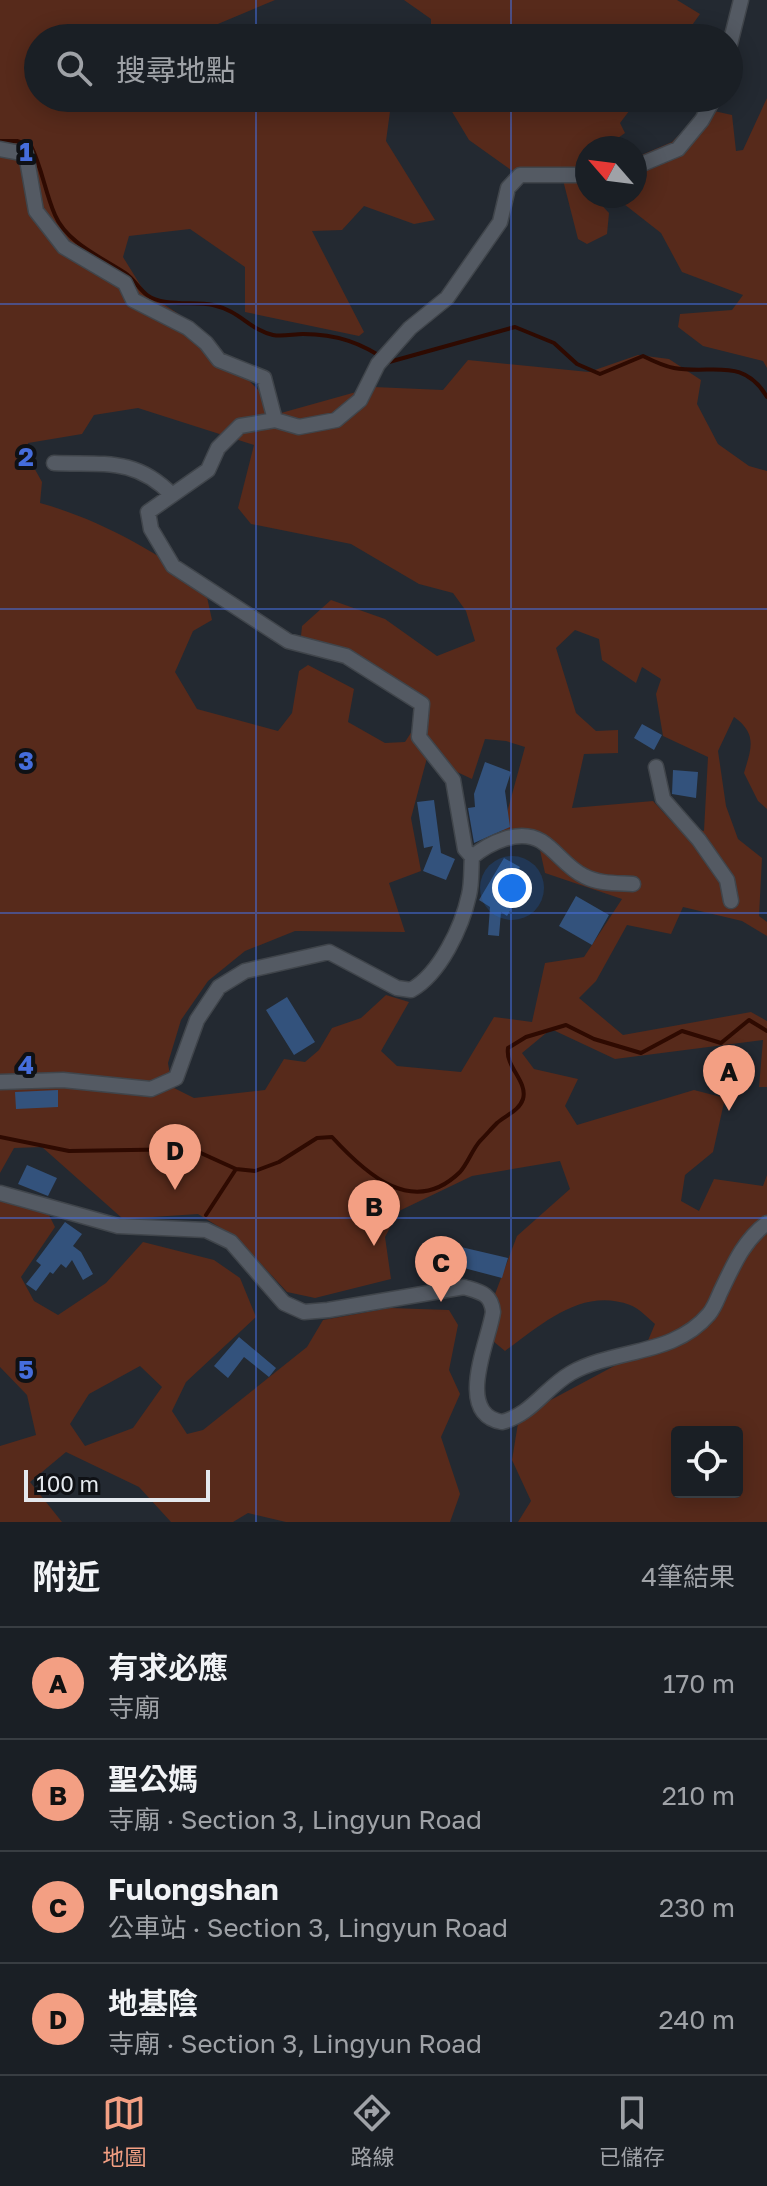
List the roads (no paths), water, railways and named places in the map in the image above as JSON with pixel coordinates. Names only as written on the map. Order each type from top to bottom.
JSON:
[{"type":"street","points":[[735,24],[741,0]]},
{"type":"street","points":[[647,162],[678,149],[706,112]]},
{"type":"street","points":[[0,149],[26,154],[36,211],[64,247],[125,283],[133,300],[188,328],[206,343],[219,360],[264,378],[275,420]]},
{"type":"street","points":[[1,1083],[63,1080],[151,1089],[176,1078],[197,1020],[219,987],[245,971],[329,952],[397,988],[411,990],[435,972],[463,917],[470,891],[472,857],[465,849],[453,780],[419,737],[422,704],[346,656],[288,641],[173,566],[151,529],[148,512],[208,470],[218,448],[240,426],[275,420],[299,427],[336,420],[360,400],[378,364],[410,328],[447,298],[500,222],[508,188],[520,175],[575,175]]},
{"type":"street","points":[[54,463],[125,465],[155,478],[172,495]]},
{"type":"street","points":[[656,767],[663,799],[699,840],[727,880],[731,901]]},
{"type":"street","points":[[472,857],[488,844],[528,836],[541,841],[584,876],[598,881],[633,884]]},
{"type":"street","points":[[0,1193],[118,1226],[206,1230],[231,1242],[284,1303],[304,1312],[464,1287],[484,1293],[492,1301],[493,1312],[475,1382],[477,1397],[485,1414],[502,1422],[532,1407],[567,1375],[592,1363],[665,1345],[692,1332],[711,1312],[750,1235],[767,1223]]},
{"type":"waterway","points":[[0,141],[17,141],[31,146],[60,225],[76,241],[125,273],[154,299],[213,305],[273,335],[315,334],[338,338],[359,345],[389,362],[515,327],[554,343],[577,364],[600,374],[643,356],[674,368],[737,372],[758,384],[767,397]]},
{"type":"waterway","points":[[0,1137],[69,1151],[192,1149],[236,1169],[255,1171],[279,1162],[317,1138],[332,1137],[360,1165],[391,1186],[408,1191],[425,1191],[442,1185],[460,1172],[480,1141],[521,1103],[524,1092],[510,1061],[508,1048],[526,1037],[566,1025],[594,1039],[641,1053],[682,1031],[721,1043],[749,1020],[767,1031]]},
{"type":"waterway","points":[[206,1215],[236,1169]]},
{"type":"place","name":"有求必應","points":[[729,1111]]},
{"type":"place","name":"地基陰","points":[[175,1190]]},
{"type":"place","name":"聖公媽","points":[[374,1246]]},
{"type":"place","name":"Fulongshan","points":[[441,1302]]}]
